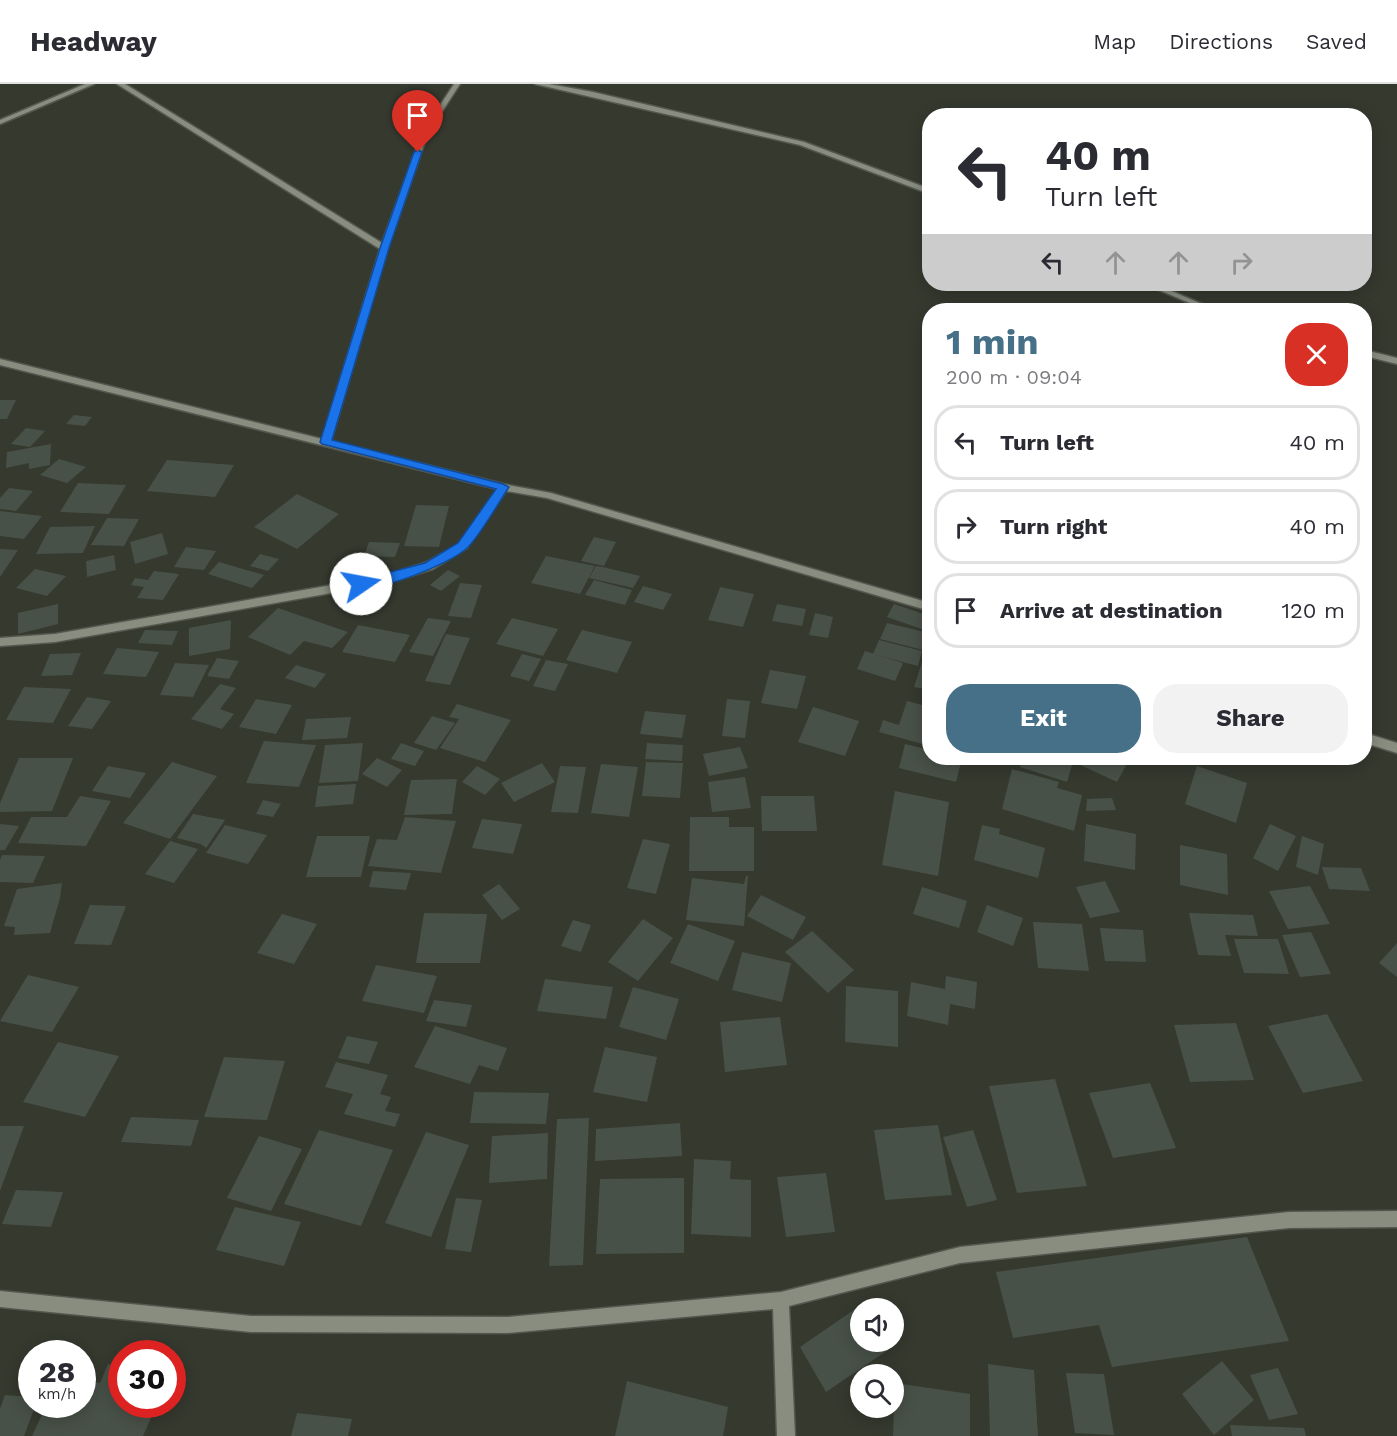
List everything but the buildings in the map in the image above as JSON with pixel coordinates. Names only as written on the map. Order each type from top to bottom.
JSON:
[{"type":"street","points":[[0,122],[91,84]]},
{"type":"street","points":[[120,84],[384,248]]},
{"type":"street","points":[[326,442],[384,248],[425,133],[457,84]]},
{"type":"street","points":[[538,84],[604,96],[802,143],[922,189]]},
{"type":"street","points":[[1166,291],[1195,303]]},
{"type":"street","points":[[1372,355],[1397,361]]},
{"type":"street","points":[[0,362],[503,487],[548,495],[922,605]]},
{"type":"street","points":[[0,642],[56,639],[395,576],[429,566],[463,546],[503,487]]},
{"type":"street","points":[[1372,740],[1397,748]]},
{"type":"street","points":[[0,1299],[251,1324],[507,1325],[781,1300],[960,1255],[1289,1220],[1397,1219]]},
{"type":"street","points":[[781,1300],[786,1436]]},
{"type":"route","points":[[361,584],[384,580],[429,566],[463,546],[503,487],[326,442],[384,248],[418,152]]}]
